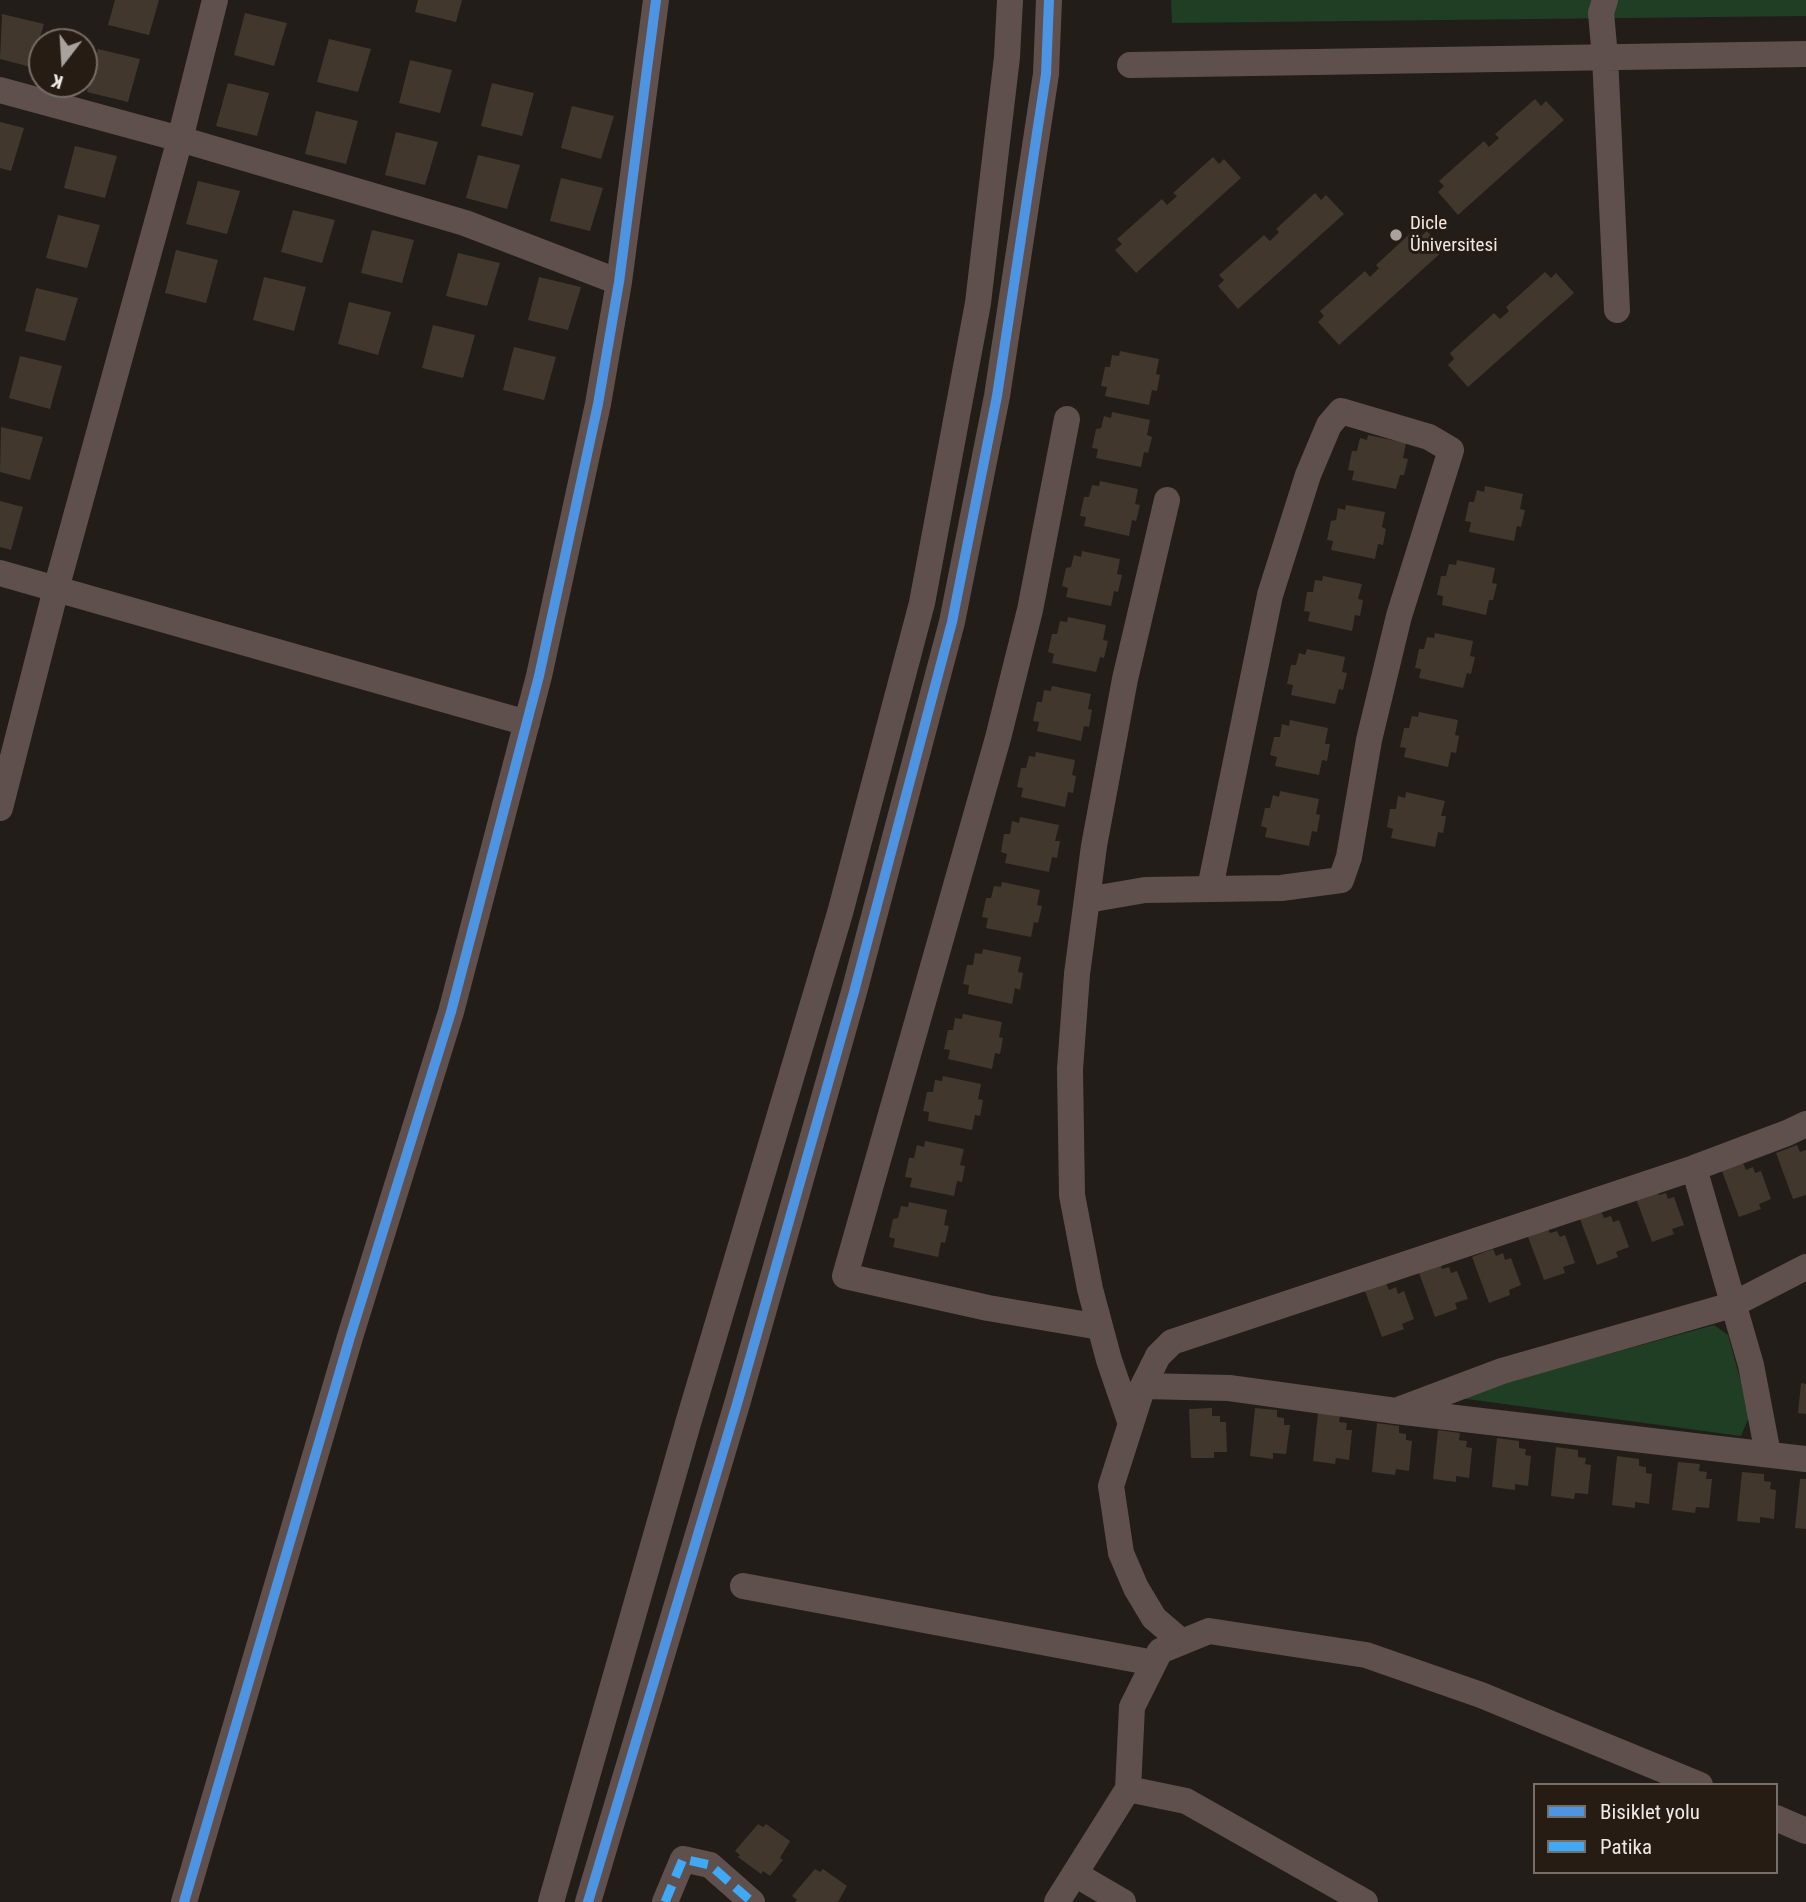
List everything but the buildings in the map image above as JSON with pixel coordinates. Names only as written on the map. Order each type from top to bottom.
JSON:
[{"type":"street","points":[[0,808],[56,589],[180,139],[215,0]]},
{"type":"street","points":[[184,1902],[350,1337],[451,1012],[527,723],[595,418],[619,282],[656,0]]},
{"type":"street","points":[[551,1902],[693,1406],[840,914],[922,603],[978,303],[1007,57],[1010,0]]},
{"type":"street","points":[[588,1902],[737,1404],[839,1045],[952,622],[997,396],[1046,74],[1049,0]]},
{"type":"street","points":[[1605,0],[1601,13],[1617,310]]},
{"type":"street","points":[[1130,65],[1806,54]]},
{"type":"street","points":[[0,90],[180,139],[465,223],[619,282]]},
{"type":"street","points":[[1087,900],[1145,890],[1280,888],[1341,880],[1349,857],[1369,740],[1399,616],[1451,450],[1429,437],[1341,411],[1329,425],[1308,475],[1270,595],[1210,888]]},
{"type":"street","points":[[1067,419],[1030,610],[998,738],[845,1276],[988,1308],[1100,1327]]},
{"type":"street","points":[[1131,1424],[1090,1289],[1072,1195],[1070,1069],[1077,974],[1094,845],[1125,679],[1167,500]]},
{"type":"street","points":[[0,573],[527,723]]},
{"type":"street","points":[[1182,1642],[1154,1618],[1136,1588],[1121,1553],[1111,1486],[1143,1386],[1158,1356],[1172,1342],[1694,1168],[1806,1124]]},
{"type":"street","points":[[1694,1168],[1751,1365],[1768,1454]]},
{"type":"street","points":[[1396,1411],[1502,1371],[1732,1305],[1806,1266]]},
{"type":"street","points":[[1143,1386],[1229,1388],[1396,1411],[1806,1459]]},
{"type":"street","points":[[743,1586],[1154,1663]]},
{"type":"street","points":[[1057,1902],[1128,1790],[1132,1707],[1160,1651],[1209,1631],[1366,1655],[1481,1695],[1695,1783]]},
{"type":"street","points":[[1128,1790],[1186,1801],[1365,1902]]},
{"type":"street","points":[[1778,1819],[1806,1831]]},
{"type":"street","points":[[665,1902],[683,1858],[710,1865],[752,1902]]},
{"type":"street","points":[[1075,1874],[1123,1902]]},
{"type":"green space","points":[[1171,0],[1806,0],[1806,16],[1172,23]]},
{"type":"green space","points":[[1714,1325],[1728,1335],[1750,1415],[1741,1436],[1452,1397]]},
{"type":"marked path","points":[[665,1902],[683,1859],[710,1865],[752,1902]]},
{"type":"cycle path","points":[[184,1902],[350,1337],[451,1012],[539,676],[598,404],[619,282],[656,0]]},
{"type":"cycle path","points":[[588,1902],[737,1404],[854,992],[952,622],[997,396],[1046,74],[1049,0]]},
{"type":"place","name":"Dicle Üniversitesi","points":[[1396,235]]}]
